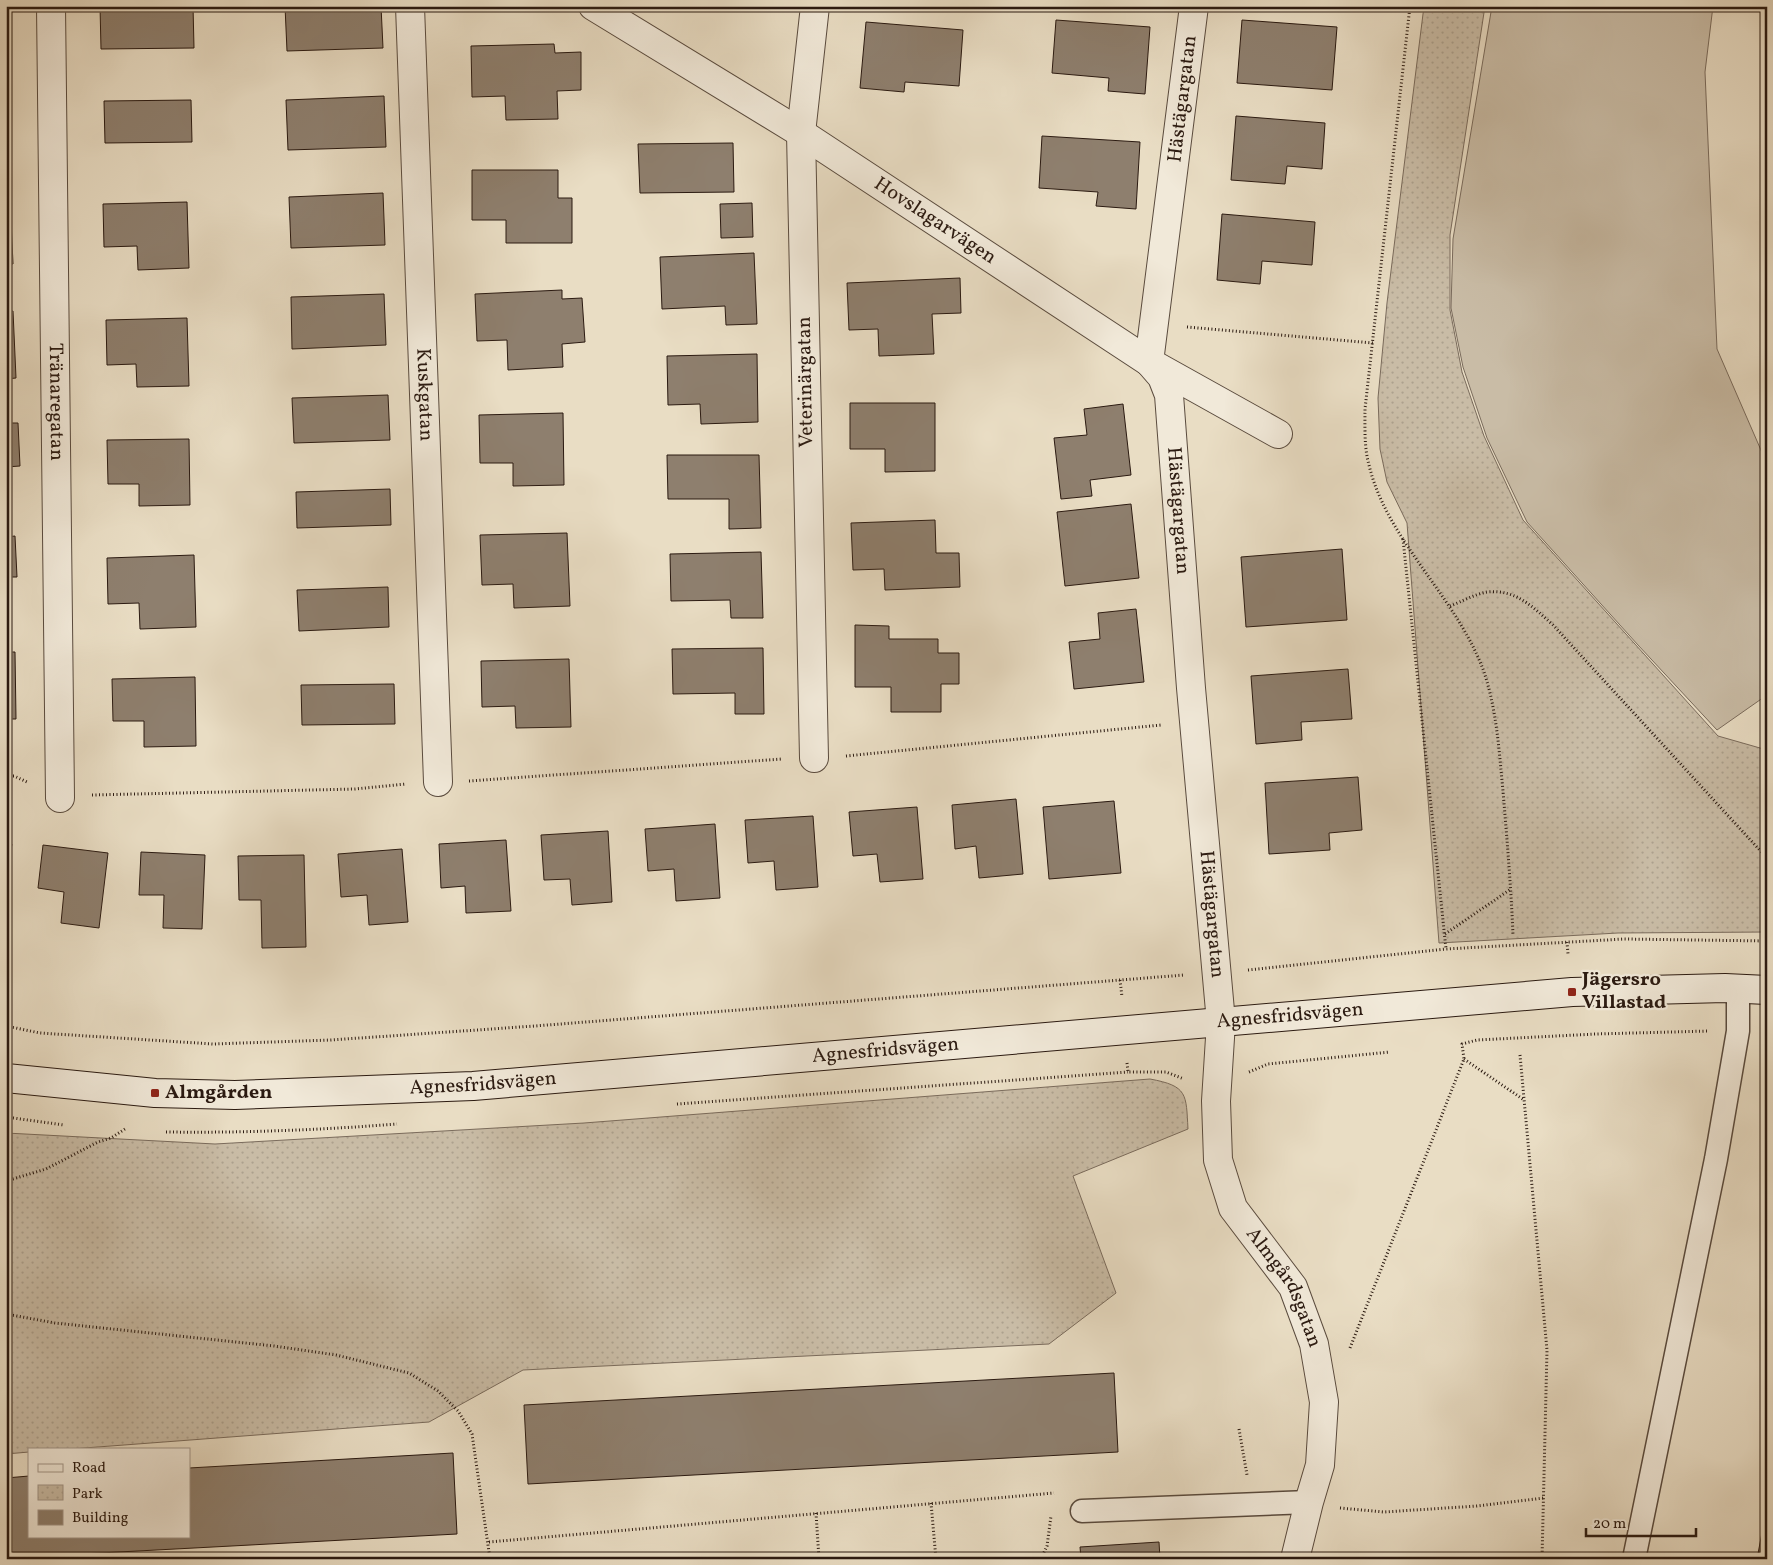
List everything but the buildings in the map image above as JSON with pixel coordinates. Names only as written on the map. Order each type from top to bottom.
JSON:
[{"type":"street","name":"Tränaregatan","points":[[51,6],[60,798]]},
{"type":"street","name":"Kuskgatan","points":[[410,6],[438,782]]},
{"type":"street","name":"Hovslagarvägen","points":[[593,6],[801,133],[1149,362],[1278,434]]},
{"type":"street","name":"Veterinärgatan","points":[[814,758],[801,133],[815,6]]},
{"type":"street","name":"Hästägargatan","points":[[1194,6],[1149,362],[1162,377],[1169,395],[1194,722],[1220,1022]]},
{"type":"street","name":"Agnesfridsvägen","points":[[6,1078],[155,1093],[235,1095],[463,1087],[1572,992],[1767,990]]},
{"type":"street","name":"Almgårdsgatan","points":[[1220,1022],[1216,1101],[1218,1160],[1233,1208],[1293,1287],[1314,1344],[1324,1402],[1320,1465],[1295,1559]]},
{"type":"lane","points":[[1634,1559],[1716,1159],[1738,1031],[1738,989]]},
{"type":"lane","points":[[1082,1511],[1309,1502]]},
{"type":"path","points":[[1410,6],[1365,408],[1368,464],[1388,517],[1461,623],[1484,672],[1496,718],[1511,888],[1513,935]]},
{"type":"path","points":[[1149,362],[1188,326],[1373,342]]},
{"type":"path","points":[[1402,537],[1446,949]]},
{"type":"path","points":[[1450,606],[1485,592],[1508,592],[1528,602],[1553,625],[1767,858]]},
{"type":"path","points":[[60,798],[100,794],[354,789],[742,761],[855,756],[1194,722]]},
{"type":"path","points":[[1445,934],[1511,888]]},
{"type":"path","points":[[6,1026],[40,1033],[213,1044],[331,1040],[1267,969],[1446,949],[1624,939],[1767,940]]},
{"type":"path","points":[[1567,942],[1568,954]]},
{"type":"path","points":[[1347,1356],[1464,1059],[1462,1044],[1477,1040],[1596,1034],[1738,1031]]},
{"type":"path","points":[[1520,1055],[1548,1350],[1542,1559]]},
{"type":"path","points":[[1464,1059],[1524,1100]]},
{"type":"path","points":[[6,1117],[64,1125]]},
{"type":"path","points":[[6,1181],[46,1169],[98,1142],[111,1138],[125,1129]]},
{"type":"path","points":[[6,1314],[55,1323],[274,1346],[336,1355],[409,1373],[438,1391],[458,1411],[472,1434],[490,1559]]},
{"type":"path","points":[[488,1542],[1054,1493]]},
{"type":"path","points":[[1309,1502],[1332,1508],[1384,1512],[1477,1506],[1544,1498]]},
{"type":"path","points":[[931,1503],[936,1559]]},
{"type":"path","points":[[816,1513],[819,1559]]},
{"type":"green space","points":[[1424,6],[1485,6],[1450,235],[1450,310],[1462,372],[1484,436],[1523,520],[1718,736],[1767,750],[1767,932],[1618,933],[1439,943],[1407,523],[1387,482],[1380,449],[1378,398],[1387,303]]},
{"type":"green space","points":[[1492,6],[1713,6],[1705,72],[1717,349],[1767,464],[1767,695],[1717,730],[1527,522],[1487,438],[1463,367],[1451,308],[1453,239]]},
{"type":"green space","points":[[1767,84],[1767,263],[1763,236]]},
{"type":"green space","points":[[1150,1079],[1172,1085],[1182,1094],[1187,1107],[1188,1129],[1073,1176],[1116,1293],[1049,1344],[523,1370],[429,1422],[84,1448],[28,1448],[28,1452],[6,1454],[6,1133],[215,1144],[584,1123]]},
{"type":"place","name":"Jägersro Villastad","points":[[1572,992]]},
{"type":"place","name":"Almgården","points":[[155,1093]]}]
